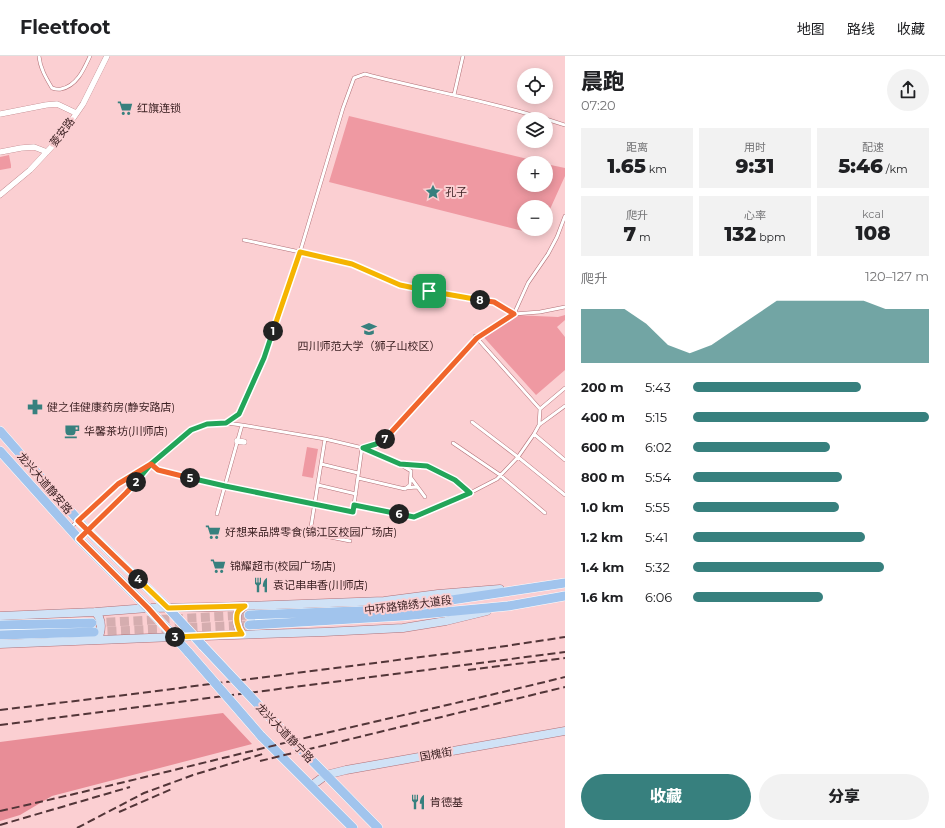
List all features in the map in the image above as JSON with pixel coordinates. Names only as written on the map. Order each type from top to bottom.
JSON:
[{"type":"main road","name":"龙兴大道静安路","points":[[0,432],[78,521],[168,608],[193,636]]},
{"type":"main road","name":"龙兴大道静安路","points":[[0,451],[69,529],[148,608],[174,637]]},
{"type":"main road","name":"中环路锦绣大道段","points":[[249,615],[385,610],[565,583]]},
{"type":"main road","points":[[0,616],[148,608],[384,601],[438,594],[553,586]]},
{"type":"main road","name":"中环路锦绣大道段","points":[[249,625],[402,616],[508,606],[565,596]]},
{"type":"main road","points":[[242,634],[238,628],[238,614],[239,610],[245,606]]},
{"type":"main road","points":[[0,625],[174,637],[324,632],[403,628],[446,621],[508,606]]},
{"type":"main road","points":[[0,635],[94,631],[100,635],[101,625],[98,615],[95,612]]},
{"type":"main road","points":[[0,644],[94,631]]},
{"type":"main road","name":"龙兴大道静宁路","points":[[193,636],[378,828]]},
{"type":"main road","name":"龙兴大道静宁路","points":[[174,637],[261,736],[353,828]]},
{"type":"main road","name":"国槐街","points":[[311,786],[326,775],[346,770],[565,731]]},
{"type":"street","name":"菱安路","points":[[0,195],[30,170],[58,140],[83,104],[107,56]]},
{"type":"street","points":[[0,114],[57,104],[76,113]]},
{"type":"street","points":[[0,152],[34,147],[47,152]]},
{"type":"street","points":[[237,441],[244,442]]},
{"type":"lane","points":[[39,56],[40,64],[45,77],[52,88],[60,89],[72,84],[82,72],[90,56]]},
{"type":"lane","points":[[454,95],[464,56]]},
{"type":"lane","points":[[226,423],[239,414],[264,358],[300,252],[343,108],[354,78],[364,74],[525,112]]},
{"type":"lane","points":[[553,121],[565,125]]},
{"type":"lane","points":[[514,314],[528,283],[558,237],[565,216]]},
{"type":"lane","points":[[244,240],[352,264],[400,285],[494,302],[514,314]]},
{"type":"lane","points":[[362,448],[376,444],[387,438],[476,337],[514,314],[540,312],[565,306]]},
{"type":"lane","points":[[476,337],[540,409],[539,425]]},
{"type":"lane","points":[[540,409],[565,388]]},
{"type":"lane","points":[[354,505],[414,517],[470,493],[497,479],[518,456],[539,425],[565,406]]},
{"type":"lane","points":[[472,422],[518,456],[565,495]]},
{"type":"lane","points":[[79,539],[126,493],[151,464],[191,430],[207,424],[226,423],[325,439],[362,448],[400,464],[410,471],[410,485],[405,488]]},
{"type":"lane","points":[[218,514],[242,426]]},
{"type":"lane","points":[[534,434],[565,460]]},
{"type":"lane","points":[[325,439],[310,534],[350,541]]},
{"type":"lane","points":[[453,443],[500,475],[545,513]]},
{"type":"lane","points":[[151,464],[158,470],[225,486],[353,512],[362,448]]},
{"type":"lane","points":[[69,529],[118,484],[151,464]]},
{"type":"lane","points":[[321,464],[358,473]]},
{"type":"lane","points":[[400,464],[427,466],[455,480],[470,493]]},
{"type":"lane","points":[[358,478],[405,488],[417,487]]},
{"type":"lane","points":[[411,478],[425,498]]},
{"type":"lane","points":[[318,486],[356,494]]},
{"type":"shaded area","points":[[349,116],[517,156],[517,192],[553,192],[553,165],[565,168],[565,176],[553,203],[553,200],[517,200],[517,229],[329,182]]},
{"type":"shaded area","points":[[9,155],[11,168],[0,170],[0,157]]},
{"type":"shaded area","points":[[513,315],[558,317],[565,315],[565,320],[557,327],[565,337],[565,370],[536,395],[480,333],[495,327]]},
{"type":"shaded area","points":[[307,447],[318,449],[313,478],[302,476]]},
{"type":"shaded area","points":[[223,713],[252,744],[52,796],[20,815],[0,821],[0,742]]},
{"type":"tunnel","points":[[93,623],[249,615]]},
{"type":"tunnel","points":[[94,632],[249,625]]},
{"type":"railway","points":[[0,710],[499,647],[565,637]]},
{"type":"railway","points":[[0,725],[565,652]]},
{"type":"railway","points":[[468,670],[565,658]]},
{"type":"railway","points":[[0,811],[565,677]]},
{"type":"railway","points":[[260,761],[565,687]]},
{"type":"railway","points":[[77,828],[144,793],[193,775],[266,753]]},
{"type":"railway","points":[[0,825],[130,787]]},
{"type":"railway","points":[[119,812],[174,788]]},
{"type":"place","name":"红旗连锁","points":[[125,108]]},
{"type":"place","name":"孔子","points":[[433,192]]},
{"type":"place","name":"四川师范大学（狮子山校区）","points":[[369,329]]},
{"type":"place","name":"健之佳健康药房(静安路店)","points":[[35,407]]},
{"type":"place","name":"华馨茶坊(川师店)","points":[[72,431]]},
{"type":"place","name":"好想来品牌零食(锦江区校园广场店)","points":[[213,532]]},
{"type":"place","name":"锦耀超市(校园广场店)","points":[[218,566]]},
{"type":"place","name":"袁记串串香(川师店)","points":[[261,585]]},
{"type":"place","name":"肯德基","points":[[418,802]]},
{"type":"route","points":[[429,291],[400,285],[352,264],[300,252],[264,358],[239,414],[226,423],[207,424],[191,430],[151,464],[126,493],[88,530],[79,539],[148,608],[174,637],[242,634],[238,628],[238,614],[239,610],[245,606],[168,608],[88,530],[78,521],[118,484],[151,464],[158,470],[225,486],[353,512],[354,505],[414,517],[470,493],[455,480],[427,466],[400,464],[363,448],[376,444],[387,438],[477,338],[514,314],[494,302],[429,291]]}]
